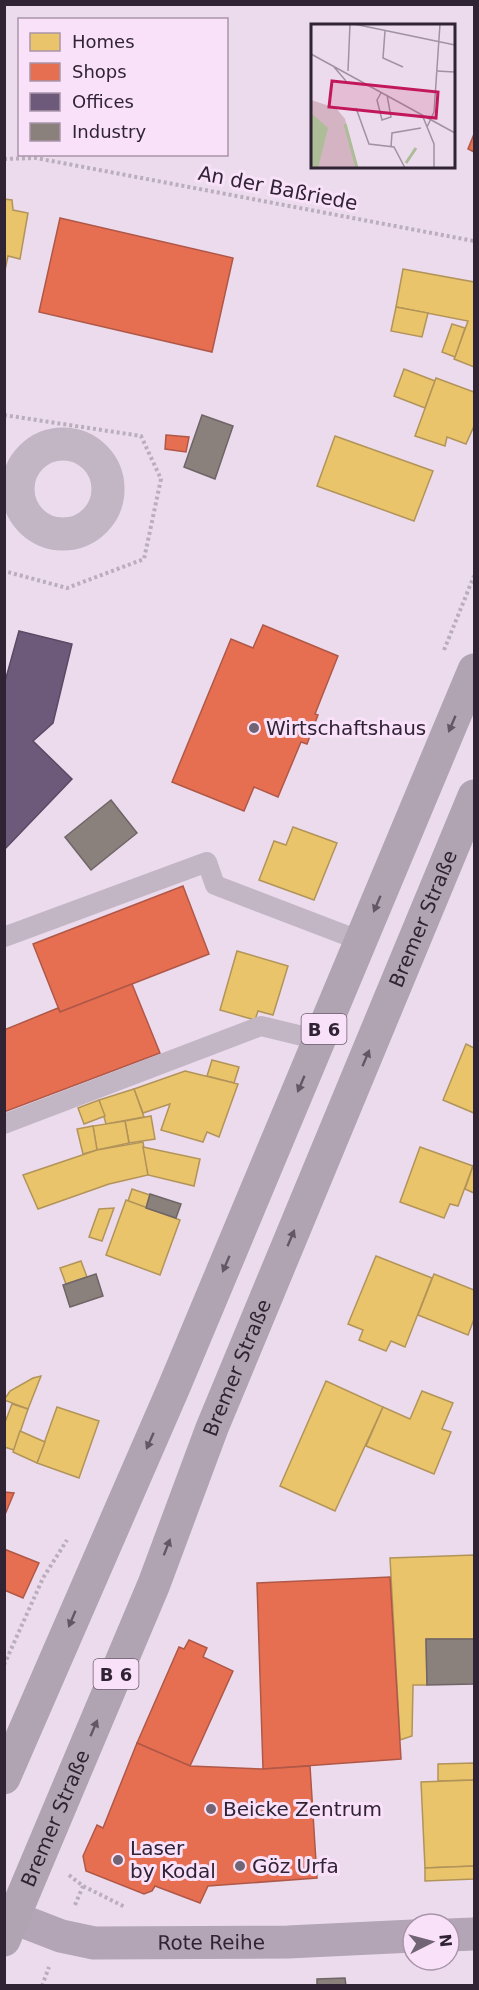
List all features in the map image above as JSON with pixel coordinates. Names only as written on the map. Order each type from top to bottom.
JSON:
[{"type":"main road","name":"B 6","points":[[4,1778],[174,1387],[474,670]]},
{"type":"main road","name":"Bremer Straße","points":[[8,1924],[154,1584],[212,1428],[474,796]]},
{"type":"street","points":[[4,1740],[31,1714]]},
{"type":"street","name":"Rote Reihe","points":[[8,1924],[94,1943],[277,1942],[401,1937]]},
{"type":"lane","points":[[4,937],[207,862],[215,885],[361,941]]},
{"type":"lane","points":[[4,1124],[261,1026],[319,1040]]},
{"type":"path","name":"An der Baßriede","points":[[4,159],[36,158],[474,241]]},
{"type":"path","points":[[4,415],[141,436],[161,479],[144,558],[67,588],[4,571]]},
{"type":"path","name":"Bremer Straße","points":[[69,1874],[83,1886],[128,1908]]},
{"type":"building: Homes","points":[[4,199],[12,200],[13,210],[28,213],[20,259],[8,256],[4,275]]},
{"type":"building: Homes","points":[[403,269],[474,282],[474,367],[454,359],[468,321],[396,307]]},
{"type":"building: Homes","points":[[396,307],[428,313],[422,337],[391,331]]},
{"type":"building: Homes","points":[[452,324],[465,328],[455,357],[442,352]]},
{"type":"building: Homes","points":[[404,369],[435,381],[425,408],[394,396]]},
{"type":"building: Homes","points":[[436,378],[474,392],[474,426],[466,444],[447,437],[445,446],[415,436]]},
{"type":"building: Homes","points":[[335,436],[433,471],[414,521],[317,486]]},
{"type":"building: Homes","points":[[293,827],[337,843],[314,900],[259,880],[274,841],[286,845]]},
{"type":"building: Homes","points":[[237,951],[288,966],[273,1015],[258,1011],[255,1020],[220,1010]]},
{"type":"building: Homes","points":[[466,1044],[474,1048],[474,1113],[443,1100]]},
{"type":"building: Homes","points":[[212,1060],[239,1067],[234,1083],[207,1076]]},
{"type":"building: Homes","points":[[185,1071],[238,1084],[219,1137],[207,1132],[203,1142],[161,1130],[170,1104],[143,1113],[134,1089]]},
{"type":"building: Homes","points":[[134,1089],[144,1117],[106,1124],[99,1100]]},
{"type":"building: Homes","points":[[99,1100],[105,1116],[84,1124],[78,1108]]},
{"type":"building: Homes","points":[[151,1116],[155,1139],[129,1143],[125,1121]]},
{"type":"building: Homes","points":[[125,1121],[129,1143],[97,1150],[93,1126]]},
{"type":"building: Homes","points":[[93,1126],[97,1150],[83,1154],[77,1129]]},
{"type":"building: Homes","points":[[143,1142],[148,1175],[109,1184],[38,1209],[23,1175],[97,1150]]},
{"type":"building: Homes","points":[[143,1147],[200,1159],[194,1186],[148,1175]]},
{"type":"building: Homes","points":[[420,1147],[473,1166],[458,1206],[450,1204],[444,1218],[400,1202]]},
{"type":"building: Homes","points":[[474,1167],[474,1193],[465,1189]]},
{"type":"building: Homes","points":[[132,1189],[150,1195],[146,1208],[128,1201]]},
{"type":"building: Homes","points":[[126,1200],[180,1220],[160,1275],[106,1255]]},
{"type":"building: Homes","points":[[114,1208],[102,1241],[89,1237],[99,1209]]},
{"type":"building: Homes","points":[[376,1256],[432,1278],[405,1347],[391,1341],[386,1351],[359,1340],[363,1330],[348,1324]]},
{"type":"building: Homes","points":[[81,1261],[87,1277],[66,1284],[60,1268]]},
{"type":"building: Homes","points":[[434,1274],[474,1290],[474,1319],[468,1335],[418,1315]]},
{"type":"building: Homes","points":[[41,1376],[28,1409],[4,1400],[10,1391]]},
{"type":"building: Homes","points":[[326,1381],[383,1407],[335,1511],[280,1486]]},
{"type":"building: Homes","points":[[422,1391],[453,1403],[442,1429],[451,1432],[434,1474],[366,1446],[383,1407],[410,1419]]},
{"type":"building: Homes","points":[[12,1404],[28,1409],[14,1450],[4,1447],[4,1425]]},
{"type":"building: Homes","points":[[57,1407],[99,1421],[79,1478],[37,1463]]},
{"type":"building: Homes","points":[[20,1431],[45,1442],[37,1463],[13,1452]]},
{"type":"building: Homes","points":[[474,1555],[474,1639],[426,1639],[427,1685],[413,1685],[412,1736],[400,1740],[390,1558]]},
{"type":"building: Homes","points":[[474,1763],[474,1780],[438,1781],[438,1764]]},
{"type":"building: Homes","points":[[474,1780],[474,1866],[425,1868],[421,1782]]},
{"type":"building: Homes","points":[[474,1866],[474,1879],[425,1881],[425,1868]]},
{"type":"building: Shops","points":[[474,134],[474,152],[468,149]]},
{"type":"building: Shops","points":[[60,218],[233,258],[212,352],[39,312]]},
{"type":"building: Shops","points":[[166,435],[189,437],[186,452],[165,449]]},
{"type":"building: Shops","name":"Wirtschaftshaus","points":[[263,625],[338,656],[315,714],[318,715],[307,744],[301,742],[278,797],[254,787],[244,811],[172,782],[231,639],[253,648]]},
{"type":"building: Shops","points":[[183,886],[209,954],[60,1012],[33,944]]},
{"type":"building: Shops","points":[[132,984],[160,1053],[4,1112],[4,1030],[58,1008],[60,1012]]},
{"type":"building: Shops","points":[[4,1492],[14,1493],[4,1517]]},
{"type":"building: Shops","points":[[4,1549],[39,1563],[23,1598],[4,1590]]},
{"type":"building: Shops","points":[[390,1577],[401,1759],[263,1769],[257,1583]]},
{"type":"building: Shops","points":[[189,1640],[207,1648],[203,1657],[233,1671],[190,1766],[137,1743],[179,1647],[184,1649]]},
{"type":"building: Shops","name":"Beicke Zentrum","points":[[137,1743],[190,1766],[263,1769],[310,1766],[317,1878],[208,1886],[200,1903],[155,1886],[152,1891],[144,1894],[86,1871],[83,1856],[97,1825],[103,1828]]},
{"type":"building: Offices","points":[[19,631],[72,644],[53,723],[33,741],[72,779],[5,849],[4,685]]},
{"type":"building: Industry","points":[[202,415],[233,426],[215,479],[184,467]]},
{"type":"building: Industry","points":[[111,800],[137,833],[91,870],[65,837]]},
{"type":"building: Industry","points":[[150,1194],[181,1204],[176,1218],[146,1208]]},
{"type":"building: Industry","points":[[96,1274],[103,1296],[70,1307],[63,1285]]},
{"type":"building: Industry","points":[[426,1639],[474,1639],[474,1684],[427,1685]]},
{"type":"building: Industry","points":[[345,1978],[346,1986],[317,1986],[317,1979]]},
{"type":"place","name":"Wirtschaftshaus","points":[[254,728]]},
{"type":"place","name":"Beicke Zentrum","points":[[211,1809]]},
{"type":"place","name":"Laser by Kodal","points":[[118,1860]]},
{"type":"place","name":"Göz Urfa","points":[[240,1866]]}]
